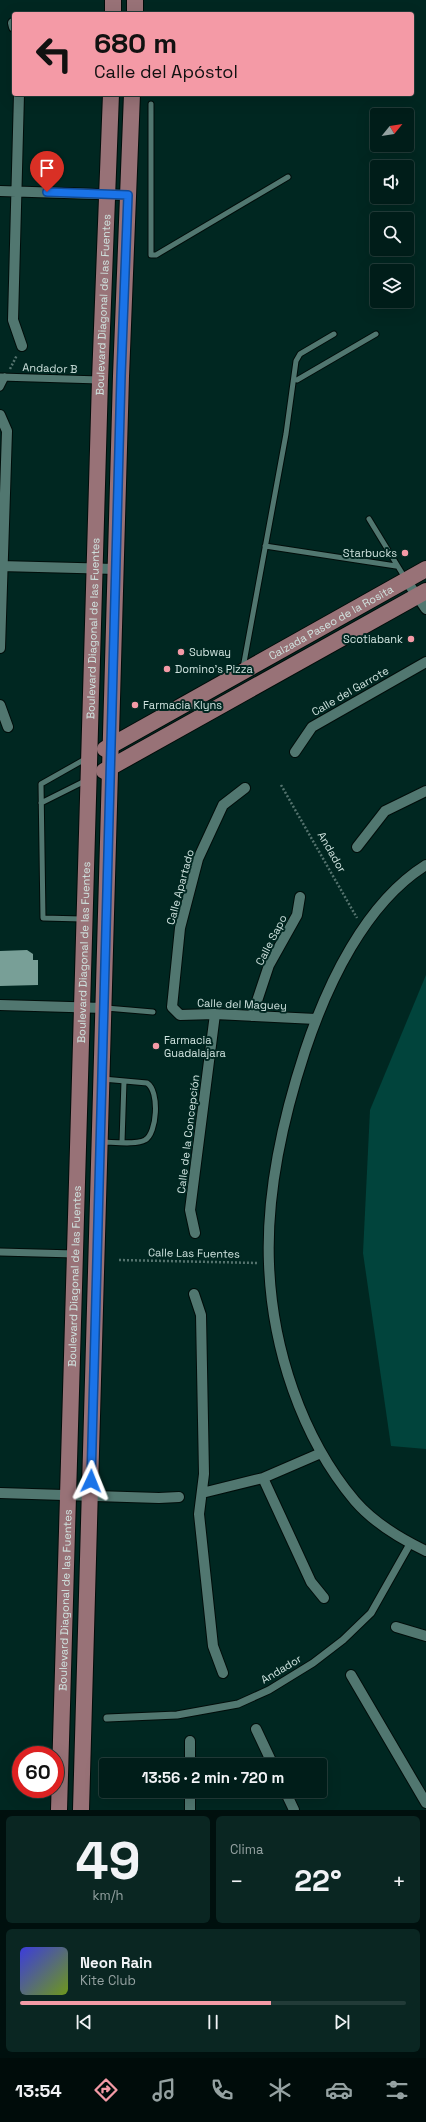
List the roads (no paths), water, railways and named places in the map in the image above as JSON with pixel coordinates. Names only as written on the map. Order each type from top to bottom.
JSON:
[{"type":"main road","points":[[113,0],[113,12]]},
{"type":"main road","points":[[135,0],[135,12]]},
{"type":"main road","name":"Boulevard Diagonal de las Fuentes","points":[[59,1810],[94,569],[111,96]]},
{"type":"main road","name":"Boulevard Diagonal de las Fuentes","points":[[81,1810],[116,569],[132,96]]},
{"type":"main road","name":"Calzada Paseo de la Rosita","points":[[89,757],[426,569]]},
{"type":"main road","name":"Calzada Paseo de la Rosita","points":[[88,779],[423,598]]},
{"type":"street","points":[[19,96],[13,320],[22,346]]},
{"type":"street","points":[[0,191],[128,195]]},
{"type":"street","points":[[0,387],[3,377]]},
{"type":"street","name":"Andador B","points":[[3,377],[100,380]]},
{"type":"street","points":[[0,415],[7,431],[1,566],[0,648]]},
{"type":"street","points":[[1,566],[116,569]]},
{"type":"street","points":[[406,580],[423,598]]},
{"type":"street","name":"Calle del Garrote","points":[[295,752],[312,727],[426,662]]},
{"type":"street","points":[[0,705],[8,727]]},
{"type":"street","name":"Calle Apartado","points":[[172,1007],[180,928],[198,859],[223,805],[245,788]]},
{"type":"street","points":[[357,847],[385,811],[426,791]]},
{"type":"street","points":[[426,865],[400,885],[384,901],[364,929],[330,988],[316,1019],[298,1074],[284,1127],[271,1213],[269,1263],[272,1302],[280,1346],[294,1392],[321,1453],[357,1503],[386,1528],[410,1544],[426,1551]]},
{"type":"street","name":"Calle Sapo","points":[[252,1016],[269,965],[297,915],[300,897]]},
{"type":"street","points":[[0,1005],[104,1008]]},
{"type":"street","name":"Calle del Maguey","points":[[172,1007],[180,1015],[215,1014],[316,1019]]},
{"type":"street","name":"Calle de la Concepción","points":[[196,1233],[190,1210],[215,1014]]},
{"type":"street","points":[[0,1252],[75,1254]]},
{"type":"street","points":[[194,1294],[201,1314],[204,1474],[199,1514],[213,1646],[223,1673]]},
{"type":"street","points":[[202,1493],[263,1478],[321,1453]]},
{"type":"street","points":[[263,1478],[311,1582],[324,1598]]},
{"type":"street","points":[[0,1493],[179,1497]]},
{"type":"street","name":"Andador","points":[[107,1718],[177,1715],[238,1704],[269,1690],[313,1663],[343,1640],[371,1613],[410,1544]]},
{"type":"street","points":[[396,1627],[426,1636]]},
{"type":"street","points":[[351,1675],[426,1803]]},
{"type":"street","points":[[256,1729],[270,1758]]},
{"type":"street","points":[[190,1741],[190,1758]]},
{"type":"street","points":[[190,1798],[190,1810]]},
{"type":"street","points":[[288,1798],[294,1810]]},
{"type":"lane","points":[[152,104],[151,255],[156,255],[288,177]]},
{"type":"lane","points":[[242,671],[286,434],[296,361],[300,354],[334,334]]},
{"type":"lane","points":[[298,380],[376,334]]},
{"type":"lane","points":[[369,519],[396,566],[406,580]]},
{"type":"lane","points":[[265,546],[396,566]]},
{"type":"lane","points":[[85,919],[43,918],[41,784],[89,757]]},
{"type":"lane","points":[[41,803],[88,779]]},
{"type":"lane","points":[[104,1008],[153,1012]]},
{"type":"lane","points":[[100,1142],[144,1141],[150,1137],[153,1132],[156,1098],[152,1086],[147,1084],[102,1079]]},
{"type":"lane","points":[[122,1142],[124,1081]]},
{"type":"place","name":"Starbucks","points":[[405,553]]},
{"type":"place","name":"Scotiabank","points":[[411,639]]},
{"type":"place","name":"Subway","points":[[181,652]]},
{"type":"place","name":"Domino's Pizza","points":[[167,669]]},
{"type":"place","name":"Farmacia Klyns","points":[[135,705]]},
{"type":"place","name":"Farmacia Guadalajara","points":[[156,1046]]}]
